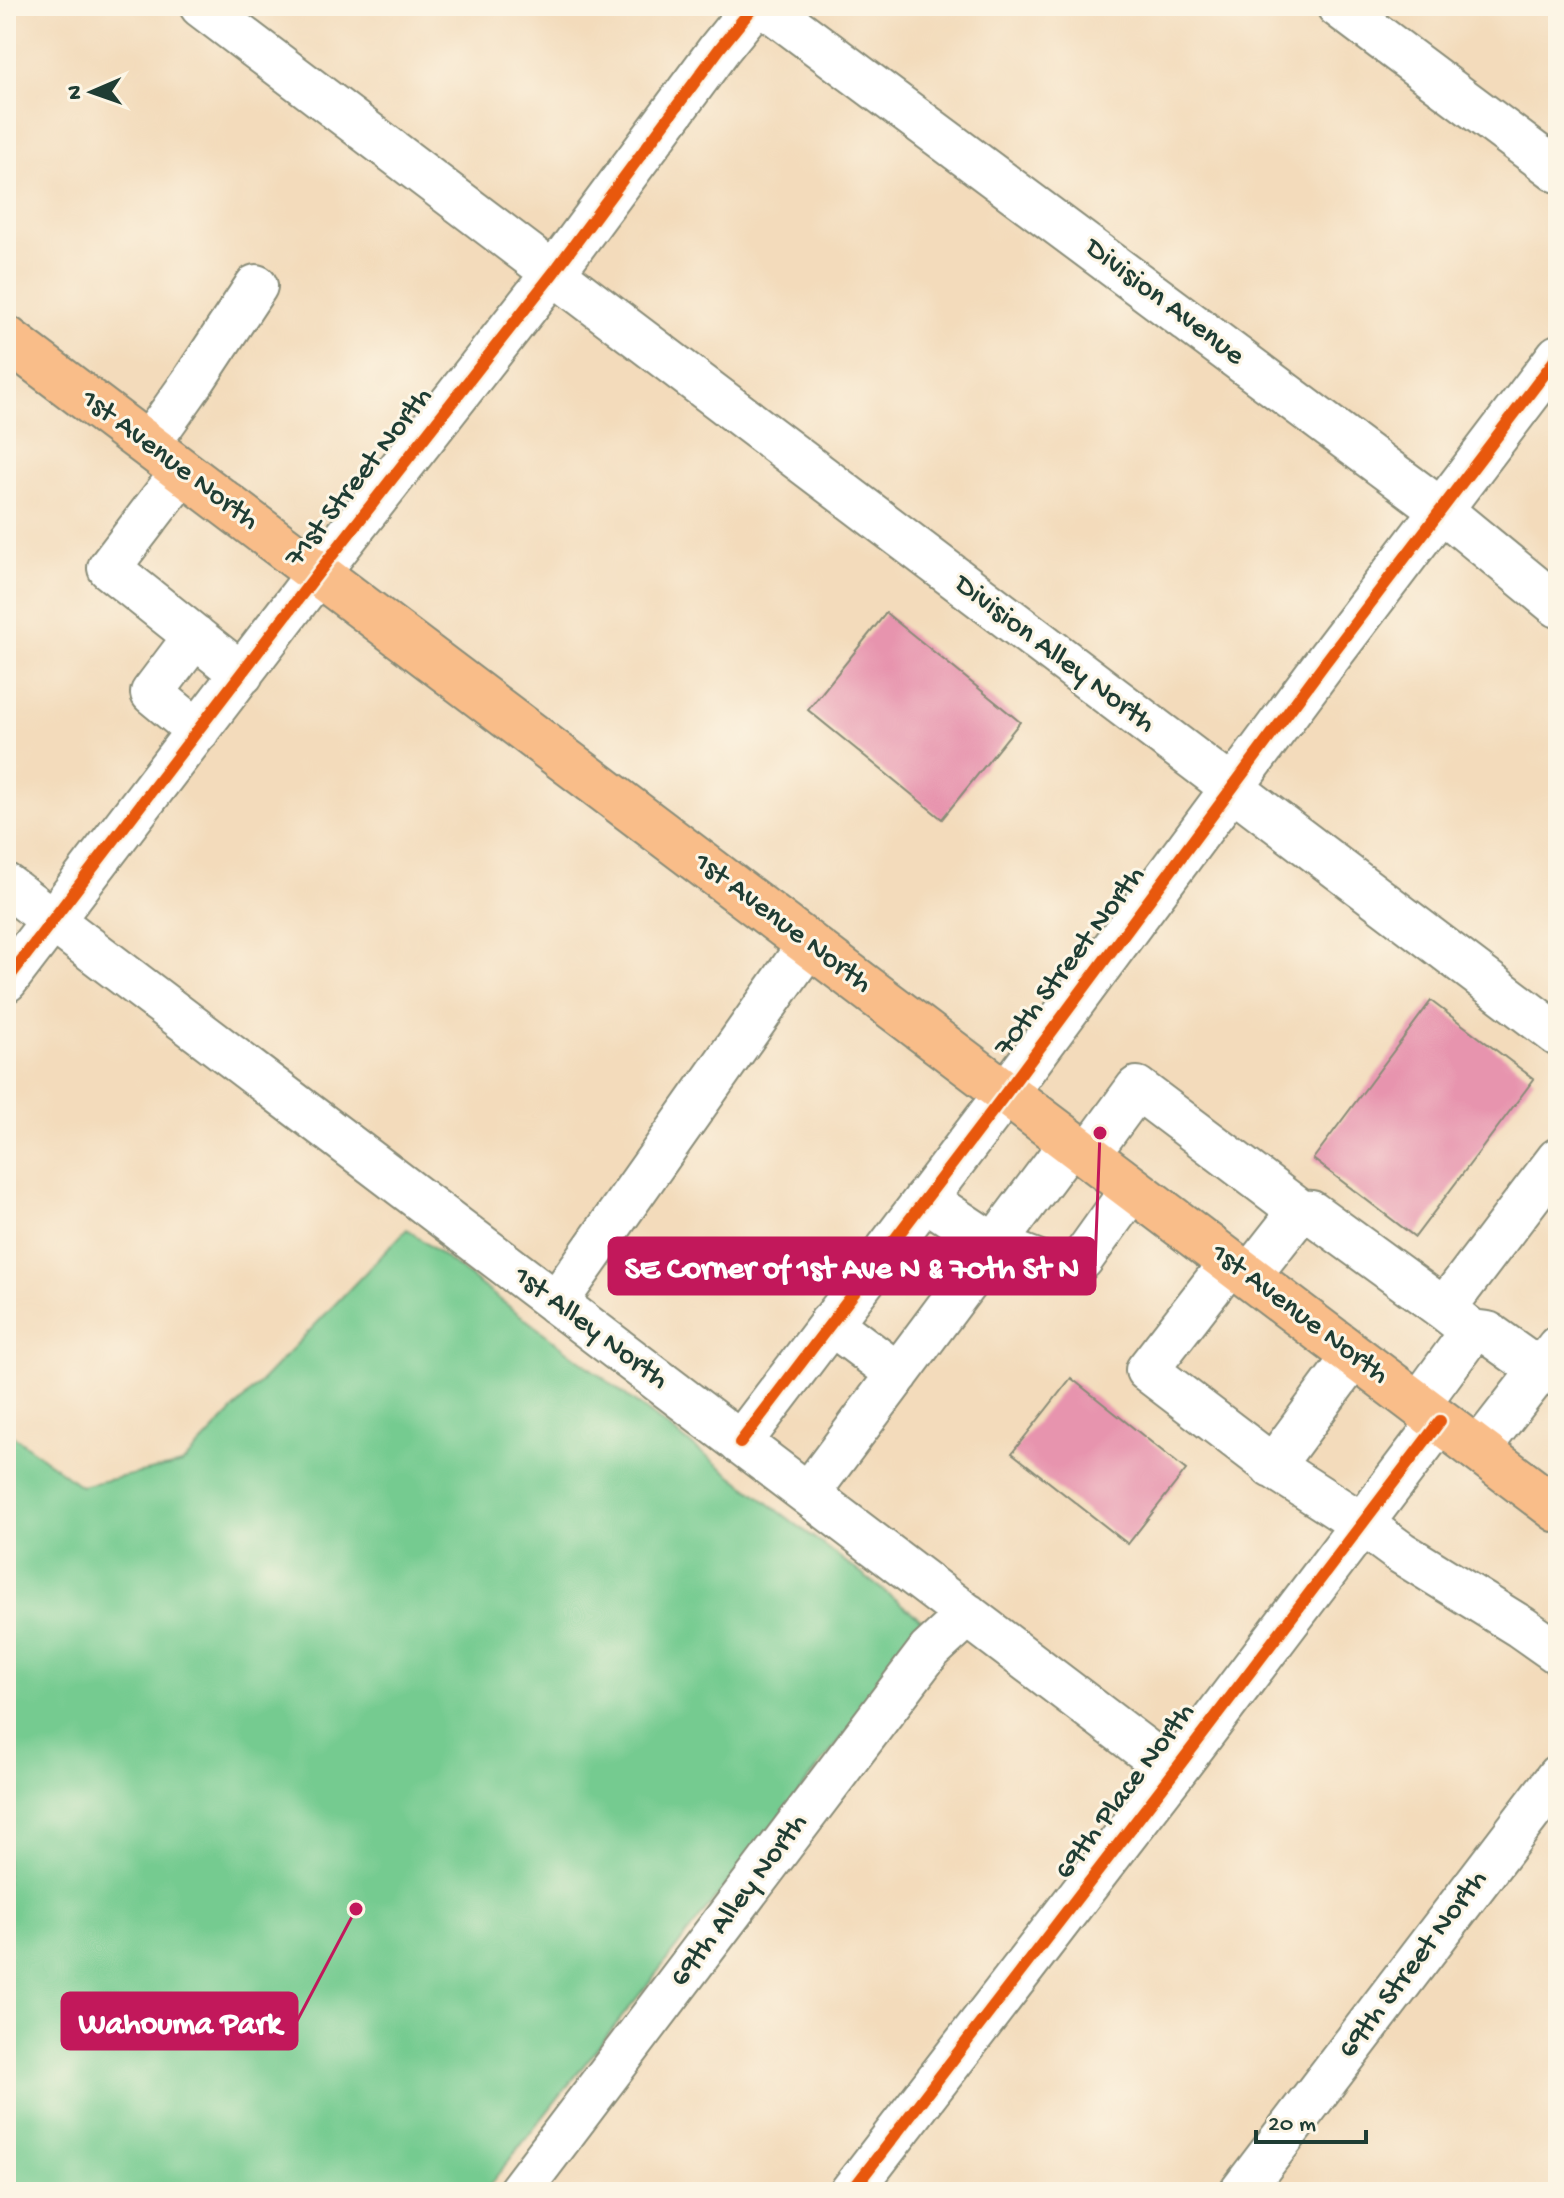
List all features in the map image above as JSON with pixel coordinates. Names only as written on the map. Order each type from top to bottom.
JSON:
[{"type":"main road","name":"1st Avenue North","points":[[6,338],[1558,1510]]},
{"type":"street","name":"Division Alley North","points":[[201,6],[1230,790],[1558,1035]]},
{"type":"street","name":"71st Street North","points":[[6,981],[318,573],[554,272],[754,6]]},
{"type":"street","name":"Division Avenue","points":[[765,6],[1440,509],[1558,606]]},
{"type":"street","points":[[1338,6],[1558,171]]},
{"type":"street","points":[[148,445],[256,286]]},
{"type":"street","name":"70th Street North","points":[[740,1443],[1558,356]]},
{"type":"street","points":[[183,471],[109,568],[242,674]]},
{"type":"street","points":[[195,636],[152,693],[198,731]]},
{"type":"street","name":"1st Alley North","points":[[6,885],[1174,1772]]},
{"type":"street","points":[[556,1303],[809,944]]},
{"type":"street","points":[[808,1494],[994,1245],[1137,1088],[1300,1211],[1311,1212],[1458,1320],[1549,1358],[1478,1450]]},
{"type":"street","name":"69th Place North","points":[[851,2192],[1362,1524],[1429,1413],[1458,1320],[1558,1159]]},
{"type":"street","points":[[925,1199],[994,1245],[1050,1266],[1082,1259],[1132,1189]]},
{"type":"street","points":[[1300,1211],[1147,1370],[1272,1467],[1558,1653]]},
{"type":"street","points":[[830,1323],[898,1374]]},
{"type":"street","points":[[1272,1467],[1354,1356]]},
{"type":"street","name":"69th Alley North","points":[[519,2192],[929,1651],[968,1615]]},
{"type":"street","name":"69th Street North","points":[[1241,2192],[1558,1776]]},
{"type":"green space","points":[[407,1229],[930,1626],[484,2192],[6,2192],[6,1430],[80,1486],[182,1464]]},
{"type":"building","points":[[886,613],[1020,722],[942,819],[808,710]]},
{"type":"building","points":[[1431,1001],[1534,1079],[1415,1237],[1313,1159]]},
{"type":"building","points":[[1071,1378],[1186,1470],[1128,1544],[1012,1453]]},
{"type":"cycle path","points":[[6,981],[318,573],[554,272],[754,6]]},
{"type":"cycle path","points":[[740,1443],[1558,356]]},
{"type":"cycle path","points":[[851,2192],[1440,1421]]},
{"type":"place","name":"SE Corner of 1st Ave N & 70th St N","points":[[1100,1133]]},
{"type":"place","name":"Wahouma Park","points":[[356,1909]]}]
